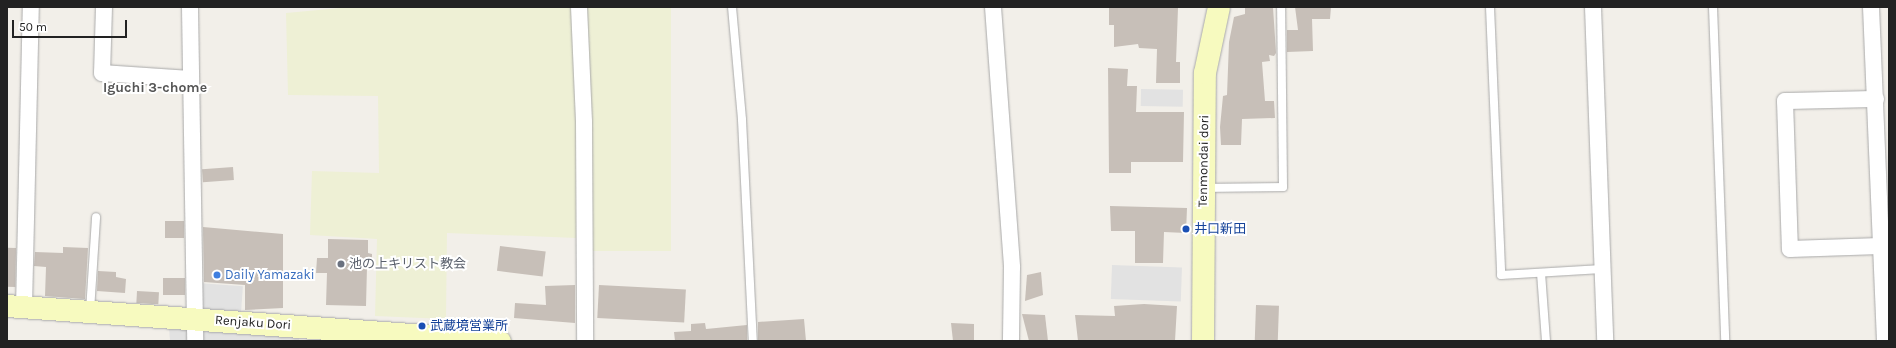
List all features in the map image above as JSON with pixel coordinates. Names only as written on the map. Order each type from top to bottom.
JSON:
[{"type":"main road","name":"Tenmondai dori","points":[[1204,341],[1203,188],[1205,73],[1219,7]]},
{"type":"main road","name":"Renjaku Dori","points":[[16,307],[500,341]]},
{"type":"street","points":[[16,307],[31,7]]},
{"type":"street","points":[[104,7],[102,73],[190,79]]},
{"type":"street","points":[[190,7],[195,341]]},
{"type":"street","points":[[579,7],[584,122],[585,341]]},
{"type":"street","points":[[993,7],[1012,267],[1011,341]]},
{"type":"street","points":[[1593,7],[1605,341]]},
{"type":"street","points":[[1872,7],[1880,246],[1885,341]]},
{"type":"street","points":[[1876,99],[1784,101],[1790,249],[1880,246]]},
{"type":"lane","points":[[732,7],[742,120],[753,341]]},
{"type":"lane","points":[[1203,188],[1283,187],[1280,7]]},
{"type":"lane","points":[[1490,7],[1501,275],[1602,269]]},
{"type":"lane","points":[[1713,7],[1725,341]]},
{"type":"lane","points":[[90,312],[96,217]]},
{"type":"lane","points":[[1542,273],[1546,341]]},
{"type":"green space","points":[[351,7],[571,7],[576,58],[577,238],[447,233],[446,319],[375,316],[377,239],[310,235],[312,171],[379,173],[378,96],[288,95],[286,13]]},
{"type":"green space","points":[[584,7],[671,7],[671,251],[584,251]]},
{"type":"shaded area","points":[[1141,89],[1183,90],[1183,107],[1141,106]]},
{"type":"shaded area","points":[[1112,265],[1182,267],[1181,301],[1111,299]]},
{"type":"shaded area","points":[[198,283],[243,286],[241,312],[196,309]]},
{"type":"shaded area","points":[[169,327],[299,334],[299,341],[170,341]]},
{"type":"building","points":[[1109,7],[1178,8],[1176,62],[1180,62],[1180,83],[1156,83],[1157,49],[1139,48],[1138,44],[1114,47],[1114,25],[1109,25]]},
{"type":"building","points":[[1245,7],[1273,7],[1276,53],[1274,56],[1269,55],[1270,61],[1262,62],[1265,101],[1274,101],[1275,118],[1242,119],[1241,145],[1221,145],[1220,127],[1223,96],[1227,95],[1229,42],[1234,17],[1245,14]]},
{"type":"building","points":[[1295,7],[1331,7],[1330,19],[1312,19],[1313,51],[1287,52],[1287,30],[1298,30]]},
{"type":"building","points":[[1108,68],[1128,69],[1127,86],[1137,86],[1136,112],[1184,112],[1183,162],[1131,162],[1131,173],[1109,173]]},
{"type":"building","points":[[233,167],[234,180],[203,182],[202,169]]},
{"type":"building","points":[[1110,206],[1187,208],[1186,233],[1164,232],[1163,263],[1135,263],[1135,231],[1111,231]]},
{"type":"building","points":[[165,221],[184,221],[184,238],[165,238]]},
{"type":"building","points":[[203,227],[283,234],[283,308],[245,310],[245,285],[204,282]]},
{"type":"building","points":[[328,239],[368,240],[368,253],[372,254],[372,267],[367,267],[366,306],[326,305],[327,273],[316,273],[317,258],[328,258]]},
{"type":"building","points":[[500,246],[546,252],[543,276],[497,271]]},
{"type":"building","points":[[63,247],[88,248],[85,299],[45,296],[46,267],[34,266],[35,252],[63,253]]},
{"type":"building","points":[[7,248],[16,248],[15,287],[7,287]]},
{"type":"building","points":[[98,271],[116,272],[116,277],[126,279],[125,293],[97,291]]},
{"type":"building","points":[[1041,272],[1043,295],[1025,301],[1027,275]]},
{"type":"building","points":[[163,278],[185,278],[185,295],[163,295]]},
{"type":"building","points":[[575,285],[575,323],[514,318],[515,303],[546,305],[545,286]]},
{"type":"building","points":[[599,285],[686,290],[684,323],[597,318]]},
{"type":"building","points":[[137,291],[159,292],[158,304],[136,303]]},
{"type":"building","points":[[1144,304],[1177,306],[1175,341],[1078,341],[1075,315],[1115,316],[1114,306]]},
{"type":"building","points":[[1256,305],[1279,306],[1278,341],[1255,341]]},
{"type":"building","points":[[1022,314],[1045,315],[1048,341],[1029,341]]},
{"type":"building","points":[[804,319],[806,341],[758,341],[758,322]]},
{"type":"building","points":[[705,323],[706,329],[747,325],[747,341],[675,341],[674,332],[691,331],[691,324]]},
{"type":"building","points":[[951,323],[974,324],[974,341],[953,341]]},
{"type":"place","name":"井口新田","points":[[1186,229]]},
{"type":"place","name":"池の上キリスト教会","points":[[341,264]]},
{"type":"place","name":"Daily Yamazaki","points":[[217,275]]},
{"type":"place","name":"武蔵境営業所","points":[[422,326]]},
{"type":"district","name":"Iguchi 3-chome","points":[[155,88]]}]
